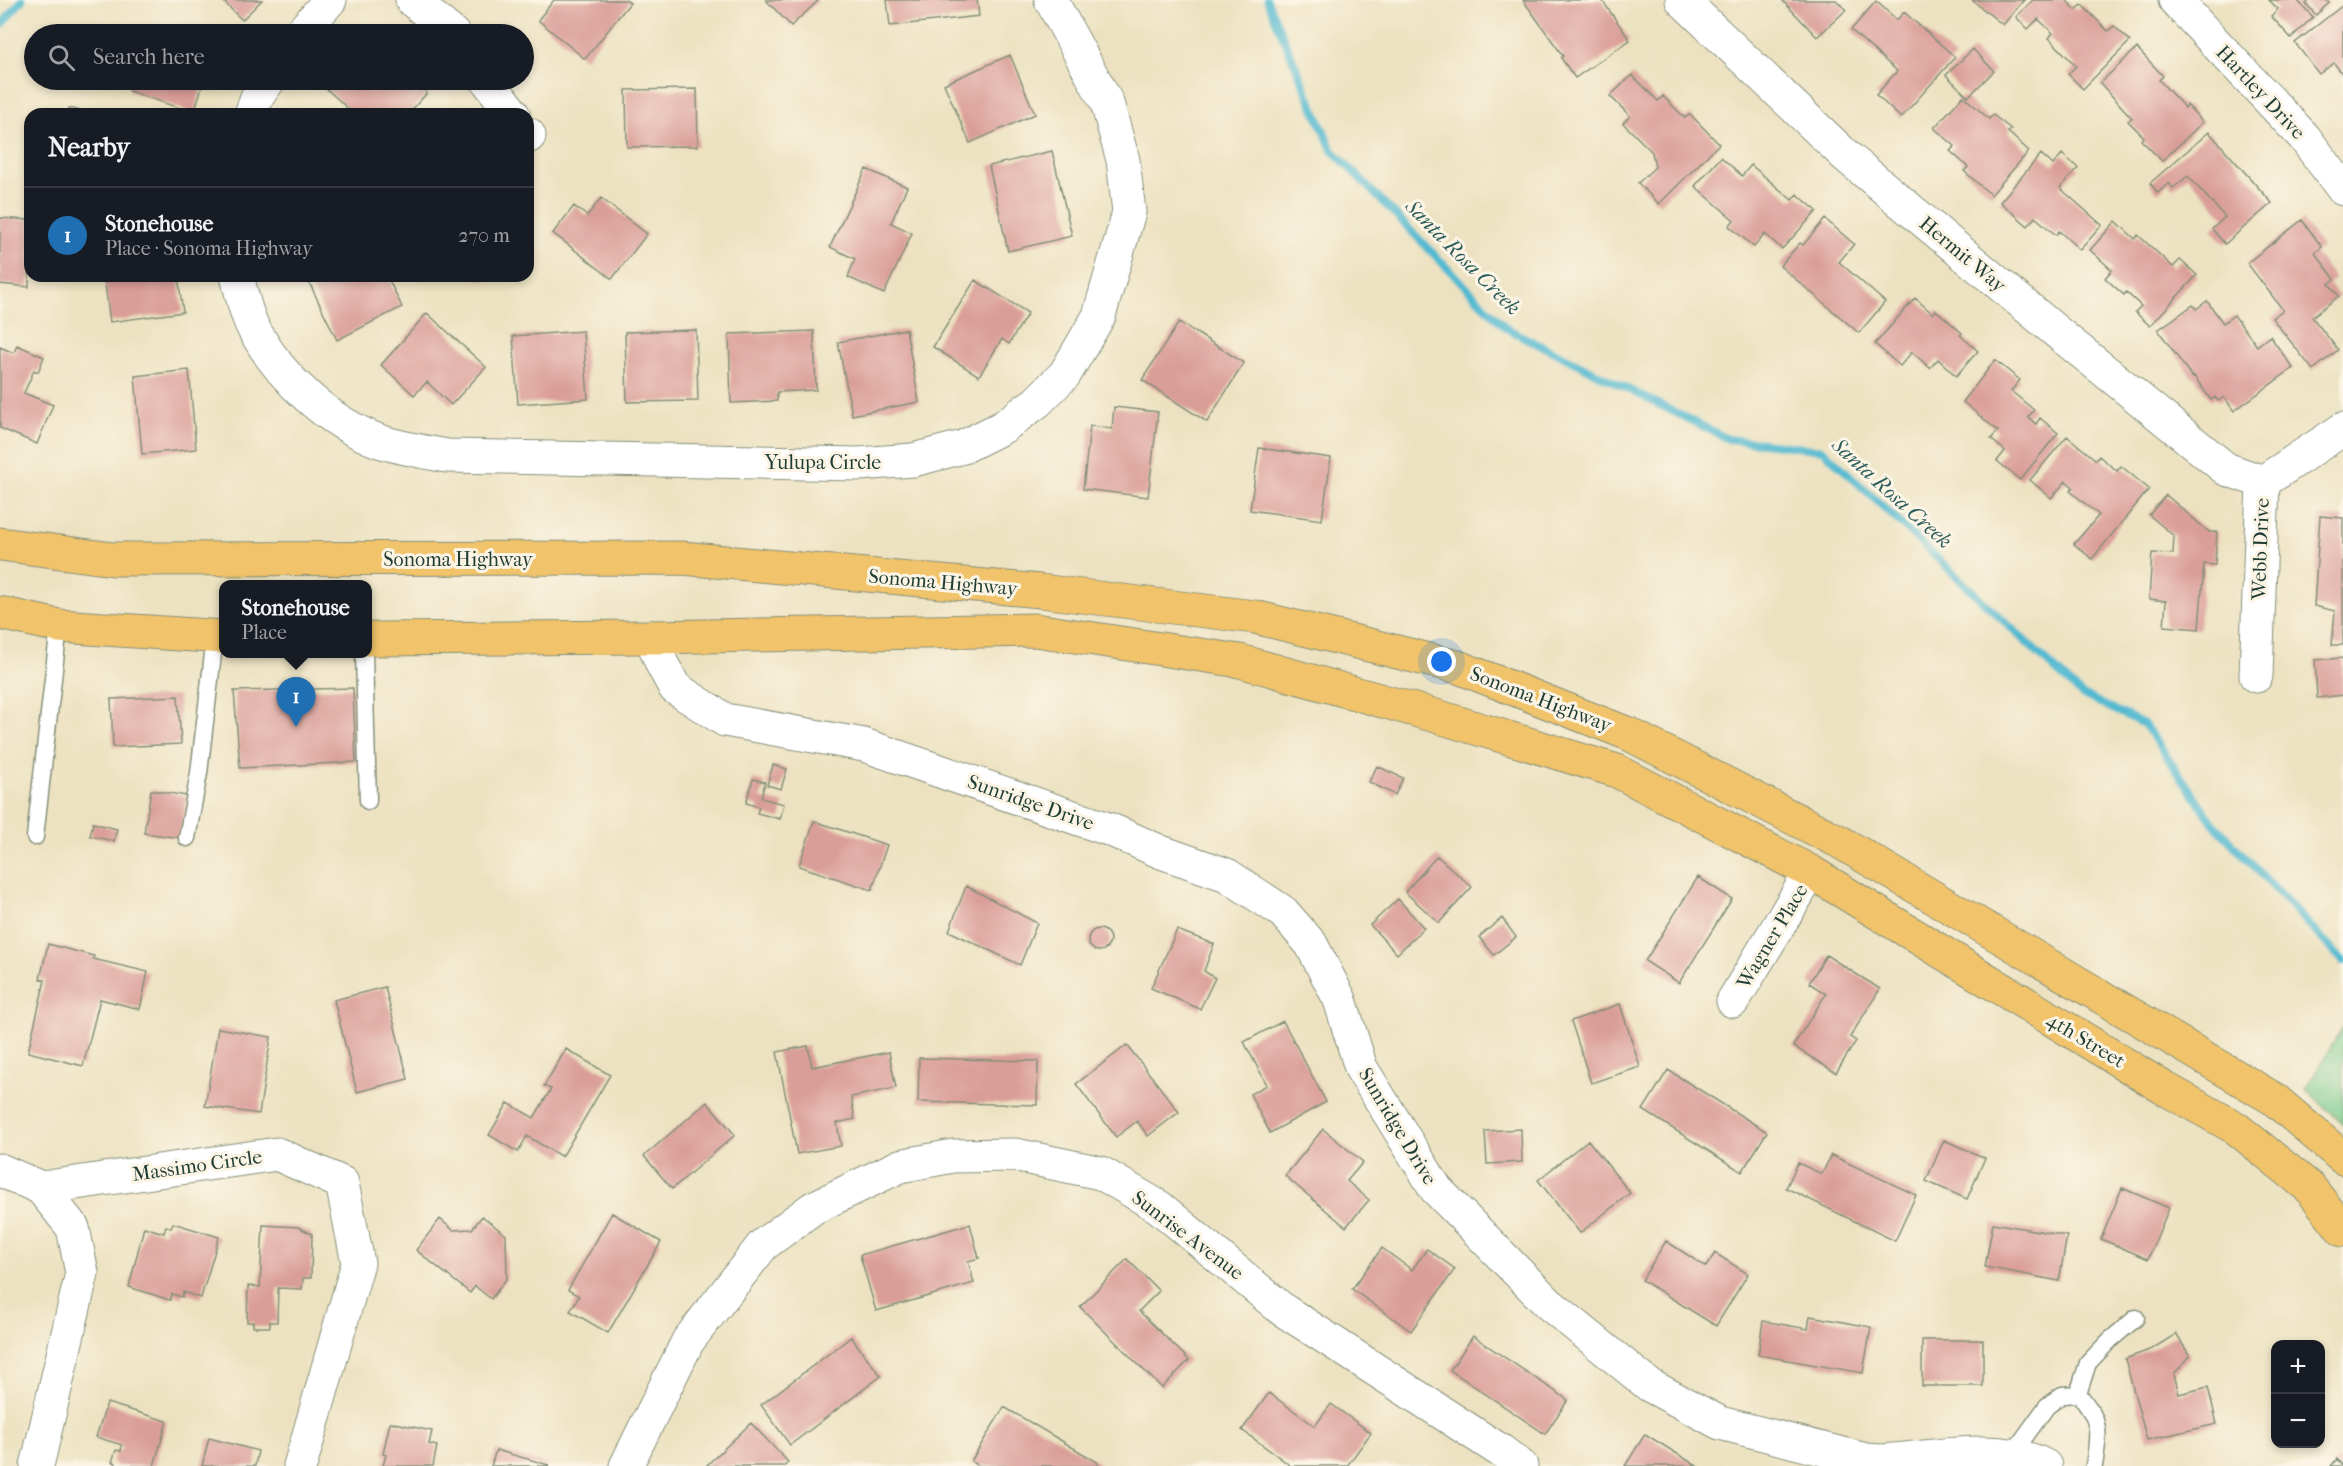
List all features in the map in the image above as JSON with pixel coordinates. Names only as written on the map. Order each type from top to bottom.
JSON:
[{"type":"main road","name":"Sonoma Highway","points":[[0,544],[113,560],[682,558],[1040,591],[1255,617],[1458,667],[1629,734],[1840,842],[2274,1099],[2343,1158]]},
{"type":"main road","points":[[0,613],[59,626],[219,637]]},
{"type":"main road","points":[[372,639],[651,637],[1035,630],[1240,661],[1436,716],[1617,771],[1811,872]]},
{"type":"main road","name":"4th Street","points":[[1811,872],[2164,1088],[2236,1128],[2310,1188],[2343,1230]]},
{"type":"street","points":[[309,24],[330,0]]},
{"type":"street","points":[[412,0],[441,24]]},
{"type":"street","name":"Yulupa Circle","points":[[239,282],[254,331],[285,376],[351,428],[378,440],[411,450],[447,456],[859,464],[913,460],[963,447],[1003,427],[1037,402],[1065,374],[1099,316],[1129,212],[1123,160],[1107,103],[1051,0]]},
{"type":"street","name":"Hermit Way","points":[[1682,0],[1846,156],[2058,333],[2226,469],[2263,482]]},
{"type":"street","name":"Hartley Drive","points":[[2175,0],[2304,137],[2343,189]]},
{"type":"street","points":[[253,108],[262,90]]},
{"type":"street","points":[[494,90],[508,108]]},
{"type":"street","name":"Webb Drive","points":[[2256,676],[2263,482],[2343,429]]},
{"type":"street","name":"Sunridge Drive","points":[[651,637],[675,688],[725,720],[864,746],[1094,823],[1161,852],[1227,875],[1283,912],[1311,944],[1340,1000],[1361,1068],[1436,1189],[1548,1303],[1649,1385],[1720,1423],[1866,1460],[1894,1463],[1986,1453],[2032,1458],[2045,1466]]},
{"type":"street","name":"Wagner Place","points":[[1733,1000],[1811,872]]},
{"type":"street","name":"Massimo Circle","points":[[41,1188],[277,1154],[342,1183],[358,1263],[300,1466]]},
{"type":"street","name":"Sunrise Avenue","points":[[626,1466],[688,1341],[763,1245],[813,1208],[900,1166],[953,1156],[1015,1155],[1101,1173],[1159,1207],[1283,1310],[1521,1466]]},
{"type":"street","points":[[0,1170],[41,1188],[73,1228],[82,1274],[37,1466]]},
{"type":"lane","points":[[35,837],[59,626]]},
{"type":"lane","points":[[187,838],[219,643]]},
{"type":"lane","points":[[364,658],[368,801]]},
{"type":"lane","points":[[2078,1394],[2088,1363],[2136,1318]]},
{"type":"lane","points":[[2011,1456],[2047,1406],[2062,1395],[2078,1394]]},
{"type":"lane","points":[[2078,1394],[2091,1410],[2099,1434],[2094,1466]]},
{"type":"green space","points":[[2343,1027],[2343,1124],[2306,1089]]},
{"type":"building","points":[[222,0],[262,0],[242,20]]},
{"type":"building","points":[[554,0],[626,0],[630,3],[585,59],[538,20]]},
{"type":"building","points":[[766,0],[819,0],[791,26]]},
{"type":"building","points":[[887,0],[977,0],[979,16],[890,26]]},
{"type":"building","points":[[1523,0],[1602,0],[1630,40],[1575,78],[1561,58],[1563,56]]},
{"type":"building","points":[[1782,0],[1836,0],[1846,10],[1817,37]]},
{"type":"building","points":[[1972,0],[2024,0],[2003,25]]},
{"type":"building","points":[[2033,0],[2066,0],[2076,10],[2082,5],[2108,31],[2114,26],[2130,41],[2083,89],[2068,74],[2076,66],[2049,38],[2053,33],[2038,19],[2028,29],[2016,17]]},
{"type":"building","points":[[2269,0],[2297,0],[2313,17],[2291,38],[2271,16],[2278,9]]},
{"type":"building","points":[[2310,0],[2326,0],[2329,3],[2316,15],[2306,4]]},
{"type":"building","points":[[1876,1],[1897,20],[1904,12],[1955,57],[1901,118],[1876,95],[1897,71],[1851,30]]},
{"type":"building","points":[[2343,5],[2343,75],[2334,63],[2319,74],[2295,43]]},
{"type":"building","points":[[2137,48],[2163,76],[2159,80],[2185,108],[2187,105],[2203,122],[2162,161],[2141,140],[2144,137],[2128,121],[2132,118],[2100,83]]},
{"type":"building","points":[[1973,49],[1994,71],[1968,97],[1946,75]]},
{"type":"building","points":[[1010,55],[1035,114],[970,143],[944,84]]},
{"type":"building","points":[[1632,75],[1658,101],[1663,96],[1685,118],[1690,114],[1719,144],[1659,204],[1638,183],[1655,167],[1652,152],[1623,123],[1630,116],[1610,96]]},
{"type":"building","points":[[697,89],[698,146],[627,147],[626,90]]},
{"type":"building","points":[[201,90],[196,108],[179,108],[129,91]]},
{"type":"building","points":[[328,90],[424,90],[427,93],[413,108],[347,108]]},
{"type":"building","points":[[1963,96],[1989,119],[1993,115],[2011,129],[2008,132],[2029,151],[1991,195],[1964,171],[1968,167],[1950,151],[1955,146],[1934,128]]},
{"type":"building","points":[[2209,132],[2272,203],[2225,244],[2212,229],[2225,217],[2188,176],[2173,188],[2169,183],[2158,193],[2150,183]]},
{"type":"building","points":[[1052,151],[1072,236],[1008,251],[989,166]]},
{"type":"building","points":[[2041,154],[2053,165],[2062,154],[2078,168],[2060,188],[2102,225],[2080,250],[2059,231],[2056,235],[2035,217],[2028,226],[2000,202]]},
{"type":"building","points":[[1721,157],[1742,176],[1751,165],[1792,200],[1797,194],[1817,211],[1782,249],[1765,234],[1754,247],[1729,226],[1734,220],[1695,186]]},
{"type":"building","points":[[866,169],[907,187],[891,223],[912,233],[884,294],[848,277],[855,259],[830,247]]},
{"type":"building","points":[[601,198],[647,234],[612,279],[553,233],[574,206],[587,216]]},
{"type":"building","points":[[0,218],[24,220],[24,282],[29,282],[29,287],[0,284]]},
{"type":"building","points":[[1825,219],[1854,244],[1839,262],[1885,302],[1859,333],[1780,266],[1800,243],[1803,245]]},
{"type":"building","points":[[2302,220],[2322,247],[2315,253],[2335,279],[2329,284],[2339,296],[2312,317],[2338,350],[2313,370],[2272,318],[2283,310],[2247,263]]},
{"type":"building","points":[[2116,221],[2135,239],[2138,235],[2173,267],[2180,260],[2197,275],[2150,326],[2135,312],[2141,306],[2126,292],[2124,295],[2105,278],[2112,270],[2090,250]]},
{"type":"building","points":[[975,280],[1028,313],[1009,344],[1002,339],[979,376],[933,347]]},
{"type":"building","points":[[105,282],[179,282],[183,312],[110,322]]},
{"type":"building","points":[[309,282],[390,282],[402,307],[337,340]]},
{"type":"building","points":[[1915,298],[1933,314],[1936,310],[1978,351],[1956,376],[1938,359],[1930,368],[1912,352],[1900,366],[1875,344]]},
{"type":"building","points":[[2207,301],[2223,323],[2234,315],[2257,346],[2270,336],[2293,368],[2234,411],[2224,397],[2218,401],[2215,397],[2211,400],[2158,330],[2193,305],[2196,309]]},
{"type":"building","points":[[427,313],[486,367],[451,405],[427,382],[414,395],[381,365]]},
{"type":"building","points":[[1179,322],[1244,363],[1207,422],[1142,380]]},
{"type":"building","points":[[906,329],[919,402],[852,415],[838,342]]},
{"type":"building","points":[[696,330],[698,401],[627,402],[625,332]]},
{"type":"building","points":[[583,331],[588,399],[518,404],[513,336]]},
{"type":"building","points":[[814,331],[816,390],[777,392],[777,401],[731,403],[729,334]]},
{"type":"building","points":[[17,345],[44,357],[38,372],[34,370],[24,393],[53,405],[37,444],[0,428],[0,347],[14,353]]},
{"type":"building","points":[[1995,360],[2020,380],[2011,391],[2034,410],[2028,417],[2036,424],[2040,418],[2058,433],[2020,480],[1997,461],[2005,451],[1991,439],[1998,431],[1963,402]]},
{"type":"building","points":[[189,370],[196,449],[142,454],[135,376]]},
{"type":"building","points":[[1114,407],[1158,412],[1148,497],[1083,489],[1090,426],[1112,429]]},
{"type":"building","points":[[2067,436],[2096,460],[2099,456],[2117,471],[2121,466],[2149,489],[2092,559],[2074,544],[2099,515],[2070,491],[2073,487],[2066,481],[2051,498],[2030,480]]},
{"type":"building","points":[[1259,448],[1331,458],[1322,520],[1250,510]]},
{"type":"building","points":[[2166,495],[2209,532],[2217,532],[2215,565],[2204,564],[2199,629],[2164,626],[2166,601],[2149,599],[2152,553],[2173,554],[2174,536],[2149,515]]},
{"type":"building","points":[[2320,516],[2343,518],[2343,645],[2332,645],[2335,611],[2314,606]]},
{"type":"building","points":[[2343,658],[2343,695],[2317,698],[2315,660]]},
{"type":"building","points":[[353,688],[356,762],[240,768],[234,691]]},
{"type":"building","points":[[178,696],[181,744],[113,747],[111,699]]},
{"type":"building","points":[[773,765],[787,769],[781,789],[767,785]]},
{"type":"building","points":[[1377,766],[1403,778],[1395,795],[1369,782]]},
{"type":"building","points":[[753,779],[765,782],[761,798],[784,804],[780,819],[757,813],[759,807],[746,803]]},
{"type":"building","points":[[151,790],[187,796],[181,838],[144,833]]},
{"type":"building","points":[[814,821],[887,845],[872,890],[799,866]]},
{"type":"building","points":[[93,823],[117,829],[114,841],[90,836]]},
{"type":"building","points":[[1437,856],[1472,887],[1439,923],[1405,892]]},
{"type":"building","points":[[1698,877],[1732,899],[1679,983],[1645,961]]},
{"type":"building","points":[[966,886],[1037,923],[1020,965],[949,931]]},
{"type":"building","points":[[1398,899],[1424,928],[1397,954],[1370,925]]},
{"type":"building","points":[[1502,918],[1516,937],[1494,955],[1479,937]]},
{"type":"building","points":[[1099,929],[1107,932],[1110,940],[1107,948],[1099,951],[1091,948],[1088,940],[1091,932]]},
{"type":"building","points":[[1177,930],[1214,944],[1204,971],[1215,978],[1200,1009],[1151,988]]},
{"type":"building","points":[[48,944],[94,956],[93,959],[148,972],[140,1009],[100,999],[83,1066],[28,1052],[45,980],[40,979]]},
{"type":"building","points":[[1826,955],[1880,989],[1850,1037],[1856,1041],[1836,1073],[1793,1046],[1826,994],[1809,983]]},
{"type":"building","points":[[385,987],[408,1079],[357,1092],[334,1000]]},
{"type":"building","points":[[1620,1004],[1640,1067],[1591,1083],[1571,1021]]},
{"type":"building","points":[[1283,1021],[1326,1102],[1270,1133],[1250,1094],[1267,1085],[1244,1042]]},
{"type":"building","points":[[218,1028],[271,1037],[259,1114],[205,1106]]},
{"type":"building","points":[[1127,1045],[1179,1112],[1148,1136],[1137,1121],[1116,1137],[1076,1084]]},
{"type":"building","points":[[808,1046],[812,1067],[889,1052],[896,1088],[851,1097],[855,1119],[837,1123],[841,1146],[797,1154],[777,1052]]},
{"type":"building","points":[[566,1049],[610,1075],[562,1157],[527,1136],[518,1152],[489,1135],[508,1103],[534,1118],[551,1089],[544,1086]]},
{"type":"building","points":[[919,1058],[1038,1061],[1037,1105],[918,1102]]},
{"type":"building","points":[[1668,1070],[1767,1132],[1742,1172],[1643,1110]]},
{"type":"building","points":[[707,1102],[735,1135],[672,1189],[644,1156]]},
{"type":"building","points":[[1323,1129],[1363,1162],[1347,1181],[1369,1200],[1346,1227],[1285,1176]]},
{"type":"building","points":[[1521,1129],[1522,1162],[1487,1164],[1485,1131]]},
{"type":"building","points":[[1588,1140],[1630,1193],[1580,1233],[1538,1180]]},
{"type":"building","points":[[1944,1140],[1985,1158],[1967,1199],[1926,1181]]},
{"type":"building","points":[[1831,1155],[1916,1195],[1895,1241],[1786,1188],[1798,1163],[1822,1174]]},
{"type":"building","points":[[2122,1188],[2169,1208],[2148,1259],[2101,1239]]},
{"type":"building","points":[[612,1213],[661,1242],[608,1333],[570,1311],[579,1296],[568,1290]]},
{"type":"building","points":[[482,1216],[506,1235],[507,1278],[491,1299],[475,1286],[470,1293],[416,1250],[440,1219],[453,1230],[472,1229]]},
{"type":"building","points":[[173,1223],[219,1237],[201,1298],[183,1292],[182,1297],[172,1294],[170,1300],[129,1287],[144,1227],[164,1233],[166,1226],[171,1228]]},
{"type":"building","points":[[1993,1223],[2067,1236],[2059,1281],[1985,1267]]},
{"type":"building","points":[[970,1224],[979,1258],[968,1261],[974,1283],[876,1311],[860,1255]]},
{"type":"building","points":[[263,1225],[298,1227],[312,1234],[311,1278],[303,1278],[302,1289],[278,1288],[277,1322],[270,1322],[270,1327],[253,1327],[253,1322],[247,1322],[248,1286],[260,1287]]},
{"type":"building","points":[[1666,1241],[1706,1267],[1715,1253],[1748,1274],[1716,1326],[1642,1280]]},
{"type":"building","points":[[1382,1248],[1412,1270],[1427,1249],[1455,1269],[1411,1331],[1352,1289]]},
{"type":"building","points":[[1127,1259],[1159,1291],[1139,1311],[1189,1360],[1162,1388],[1080,1307]]},
{"type":"building","points":[[1810,1316],[1871,1327],[1863,1373],[1758,1355],[1763,1321],[1808,1329]]},
{"type":"building","points":[[2176,1334],[2190,1356],[2174,1374],[2179,1394],[2208,1387],[2217,1424],[2147,1440],[2125,1359],[2152,1349]]},
{"type":"building","points":[[1473,1336],[1568,1400],[1545,1434],[1450,1370]]},
{"type":"building","points":[[851,1337],[881,1376],[790,1445],[761,1405]]},
{"type":"building","points":[[1922,1340],[1983,1340],[1983,1386],[1922,1386]]},
{"type":"building","points":[[1269,1393],[1315,1426],[1331,1404],[1371,1433],[1347,1466],[1291,1466],[1242,1430]]},
{"type":"building","points":[[107,1403],[167,1421],[154,1466],[115,1466],[116,1463],[112,1462],[116,1450],[121,1451],[122,1445],[96,1437]]},
{"type":"building","points":[[1004,1407],[1099,1463],[1097,1466],[979,1466],[971,1461]]},
{"type":"building","points":[[390,1422],[432,1431],[429,1444],[437,1446],[433,1466],[383,1466],[386,1455],[383,1454]]},
{"type":"building","points":[[751,1423],[788,1462],[785,1466],[706,1466]]},
{"type":"building","points":[[1645,1434],[1697,1466],[1625,1466]]},
{"type":"building","points":[[209,1438],[258,1451],[255,1466],[202,1466]]},
{"type":"building","points":[[496,1450],[549,1465],[549,1466],[491,1466]]},
{"type":"building","points":[[2337,1459],[2343,1466],[2331,1466]]},
{"type":"waterway","points":[[0,26],[22,0]]},
{"type":"waterway","name":"Santa Rosa Creek","points":[[1267,0],[1332,150],[1506,328],[1728,439],[1823,450],[2081,694],[2144,724],[2214,824],[2343,961]]},
{"type":"place","name":"Stonehouse","points":[[296,727]]}]
